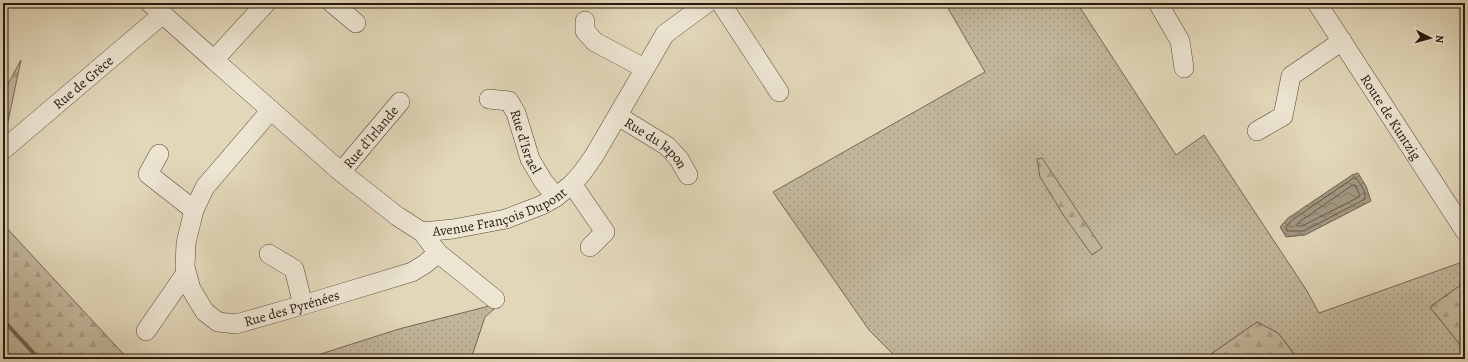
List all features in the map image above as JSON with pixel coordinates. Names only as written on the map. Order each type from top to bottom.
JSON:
[{"type":"street","points":[[214,60],[266,3]]},
{"type":"street","points":[[332,3],[356,23]]},
{"type":"street","name":"Avenue François Dupont","points":[[156,9],[342,172],[397,216],[422,232],[453,229],[506,218],[542,205],[572,184],[594,156],[644,68],[666,34],[707,3]]},
{"type":"street","points":[[721,3],[779,92]]},
{"type":"street","points":[[1158,3],[1180,40],[1184,68]]},
{"type":"street","name":"Route de Kuntzig","points":[[1317,3],[1465,231]]},
{"type":"street","name":"Rue de Grèce","points":[[3,150],[156,9]]},
{"type":"street","points":[[585,21],[585,31],[595,42],[644,68]]},
{"type":"street","points":[[1257,131],[1283,116],[1291,76],[1342,41]]},
{"type":"street","name":"Rue d'Israel","points":[[489,99],[509,101],[516,113],[530,159],[556,196]]},
{"type":"street","name":"Rue d'Irlande","points":[[342,172],[400,102]]},
{"type":"street","name":"Rue des Pyrénées","points":[[272,110],[204,187],[194,210],[186,243],[186,273],[191,288],[205,312],[218,322],[236,324],[412,272],[425,264],[438,253]]},
{"type":"street","name":"Rue du Japon","points":[[618,116],[667,146],[679,160],[688,175]]},
{"type":"street","points":[[158,154],[148,174],[194,210]]},
{"type":"street","points":[[572,184],[605,232],[590,246]]},
{"type":"street","points":[[422,232],[438,253],[495,299]]},
{"type":"street","points":[[269,254],[294,268],[303,305]]},
{"type":"street","points":[[146,331],[186,273]]},
{"type":"green space","points":[[945,3],[1077,3],[1176,155],[1204,135],[1307,291],[1319,313],[1465,261],[1465,282],[1430,307],[1465,351],[1465,359],[1298,359],[1278,333],[1257,322],[1204,359],[898,359],[869,330],[773,192],[985,72]]},
{"type":"green space","points":[[21,60],[3,145],[3,93]]},
{"type":"green space","points":[[1042,158],[1102,248],[1092,255],[1064,216],[1040,177],[1037,159]]},
{"type":"green space","points":[[3,224],[128,359],[3,359]]},
{"type":"green space","points":[[1465,282],[1465,351],[1430,307]]},
{"type":"green space","points":[[501,303],[485,317],[471,359],[305,359],[399,329]]},
{"type":"green space","points":[[1257,322],[1278,333],[1298,359],[1204,359]]},
{"type":"water","points":[[1358,173],[1366,186],[1371,201],[1305,235],[1286,237],[1280,227],[1288,218],[1352,175]]},
{"type":"waterway","points":[[3,320],[39,359]]}]
